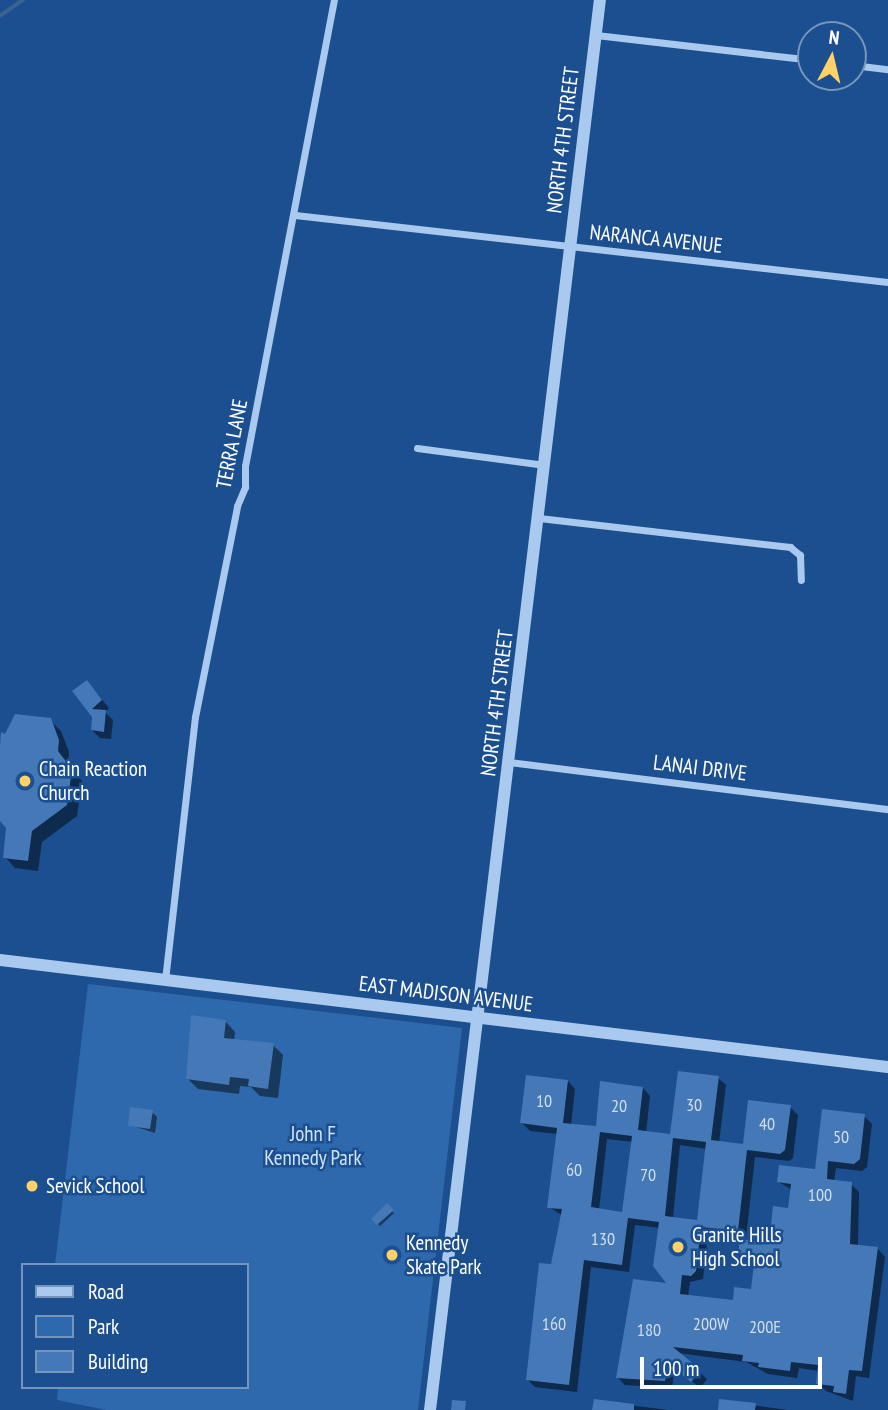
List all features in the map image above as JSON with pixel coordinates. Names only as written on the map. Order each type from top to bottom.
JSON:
[{"type":"street","name":"TERRA LANE","points":[[165,980],[195,717],[237,506],[245,487],[245,466],[334,0]]},
{"type":"street","name":"NORTH 4TH STREET","points":[[430,1410],[600,0]]},
{"type":"street","points":[[596,35],[797,58]]},
{"type":"street","points":[[867,67],[888,69]]},
{"type":"street","name":"NARANCA AVENUE","points":[[295,215],[888,282]]},
{"type":"street","points":[[417,448],[546,465]]},
{"type":"street","points":[[539,518],[790,547],[800,555],[801,580]]},
{"type":"street","name":"LANAI DRIVE","points":[[509,762],[888,809]]},
{"type":"street","name":"EAST MADISON AVENUE","points":[[0,960],[888,1067]]},
{"type":"green space","name":"John F Kennedy Park","points":[[88,984],[462,1028],[418,1410],[106,1410],[57,1400],[58,1389],[248,1389],[248,1263],[55,1263]]},
{"type":"building","points":[[87,680],[102,700],[92,709],[106,710],[104,732],[91,730],[92,717],[72,691]]},
{"type":"building","points":[[15,714],[51,718],[59,740],[58,751],[72,769],[67,805],[32,831],[28,861],[3,858],[6,828],[0,821],[1,732],[5,734]]},
{"type":"building","points":[[191,1015],[226,1020],[224,1038],[274,1043],[268,1089],[248,1086],[249,1079],[230,1077],[229,1085],[186,1079]]},
{"type":"building","points":[[678,1071],[719,1076],[711,1140],[743,1144],[748,1100],[791,1105],[785,1150],[780,1154],[747,1150],[738,1231],[701,1227],[696,1271],[691,1276],[682,1275],[680,1294],[733,1300],[734,1287],[751,1289],[755,1256],[738,1254],[740,1239],[769,1243],[773,1206],[788,1208],[791,1184],[777,1182],[779,1165],[815,1169],[822,1109],[865,1114],[860,1159],[854,1164],[828,1161],[827,1179],[852,1182],[850,1244],[878,1247],[862,1371],[849,1370],[846,1394],[833,1392],[834,1386],[816,1384],[818,1365],[791,1362],[790,1371],[758,1367],[759,1363],[742,1361],[743,1355],[673,1347],[701,1370],[691,1382],[667,1362],[665,1381],[616,1378],[633,1279],[666,1283],[653,1266],[659,1222],[628,1218],[622,1265],[584,1260],[569,1385],[526,1380],[539,1263],[551,1264],[562,1209],[547,1208],[557,1128],[520,1123],[526,1075],[568,1080],[563,1123],[596,1126],[600,1081],[643,1087],[638,1130],[670,1134]],"holes":[[[600,1132],[632,1136],[622,1212],[591,1207]],[[673,1138],[706,1142],[697,1220],[665,1216]]]},
{"type":"building","points":[[130,1107],[153,1110],[150,1129],[128,1126]]},
{"type":"building","points":[[387,1203],[394,1210],[377,1225],[371,1219]]},
{"type":"building","points":[[594,1399],[634,1404],[634,1410],[592,1410]]},
{"type":"building","points":[[719,1399],[756,1403],[755,1410],[718,1410]]},
{"type":"building","points":[[452,1400],[466,1401],[465,1410],[451,1410]]},
{"type":"waterway","points":[[0,16],[23,0]]},
{"type":"place","name":"Chain Reaction Church","points":[[25,781]]},
{"type":"place","name":"Sevick School","points":[[32,1186]]},
{"type":"place","name":"Granite Hills High School","points":[[678,1247]]},
{"type":"place","name":"Kennedy Skate Park","points":[[392,1255]]}]
